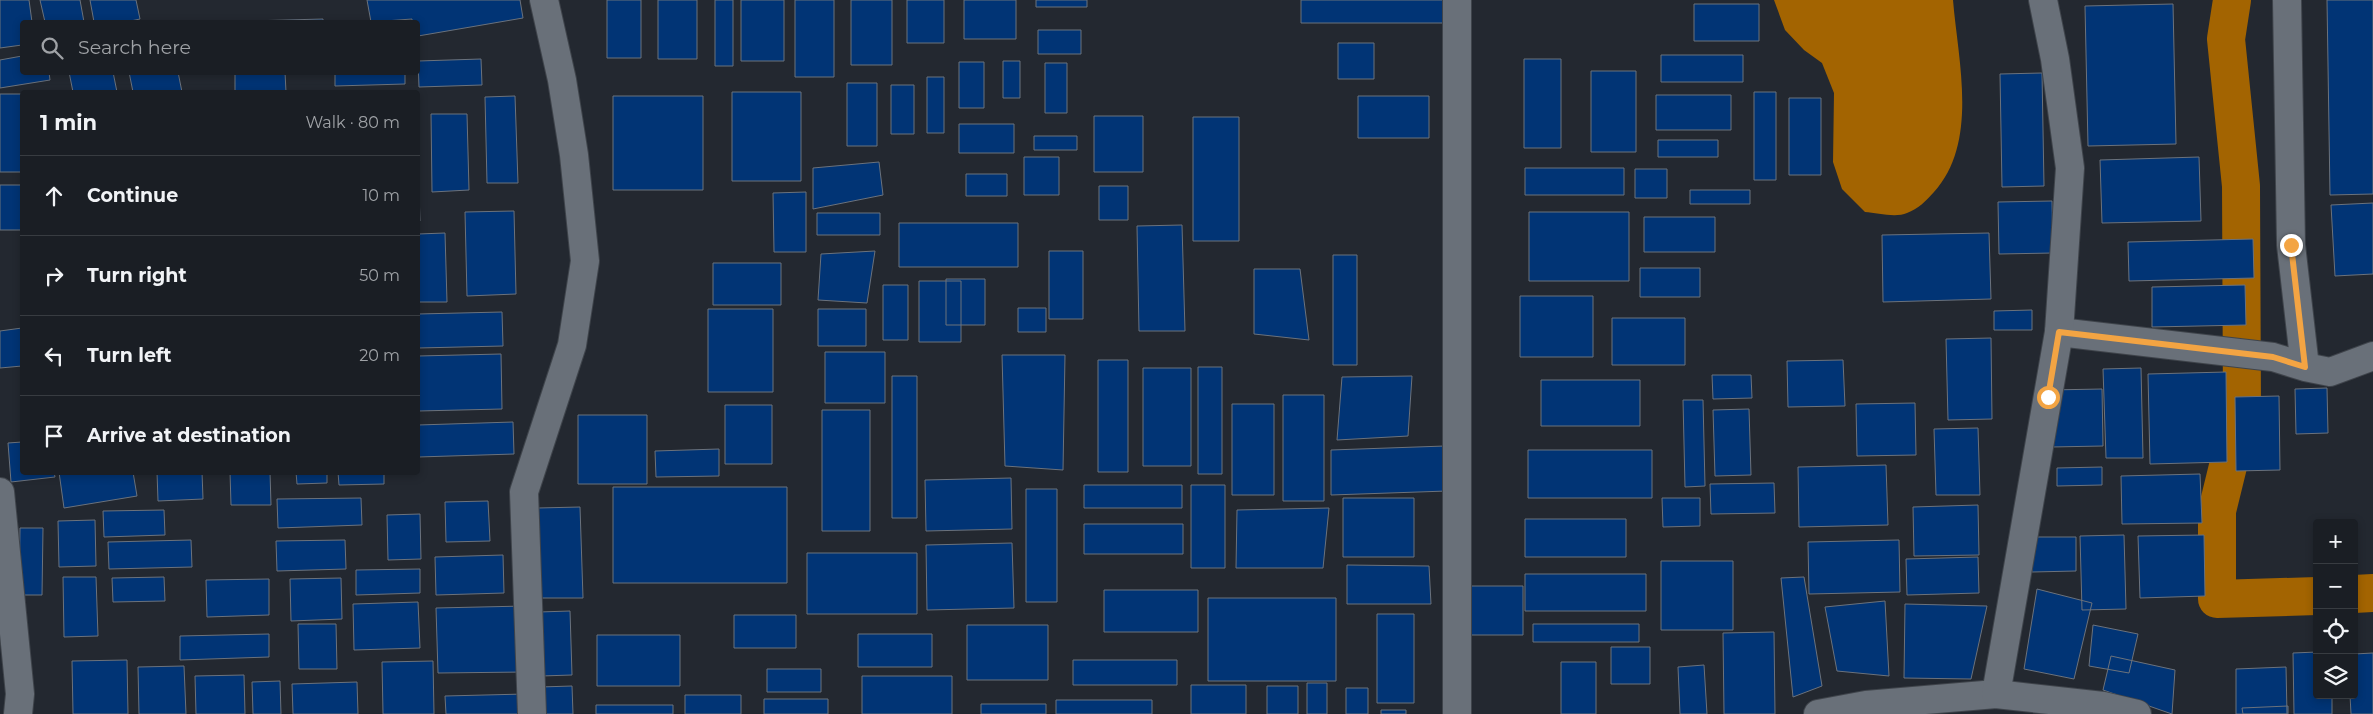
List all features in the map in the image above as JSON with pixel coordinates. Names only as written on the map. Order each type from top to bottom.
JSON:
[{"type":"street","points":[[532,714],[524,492],[572,345],[585,261],[574,155],[562,80],[544,0]]},
{"type":"street","points":[[1457,0],[1457,714]]},
{"type":"street","points":[[1996,694],[2059,332],[2070,168],[2055,59],[2043,0]]},
{"type":"street","points":[[2287,0],[2291,245],[2305,367]]},
{"type":"street","points":[[2059,332],[2273,357],[2305,367],[2330,372],[2373,356]]},
{"type":"street","points":[[0,492],[20,694],[18,714]]},
{"type":"street","points":[[1818,714],[1866,705],[1996,694],[2104,706],[2136,714]]},
{"type":"shaded area","points":[[1774,0],[1953,0],[1961,74],[1961,125],[1957,149],[1948,172],[1925,202],[1907,213],[1897,215],[1865,212],[1842,189],[1833,162],[1834,93],[1822,63],[1804,50],[1785,30]]},
{"type":"building","points":[[0,0],[29,0],[32,20],[20,20],[20,45],[0,48]]},
{"type":"building","points":[[40,0],[80,0],[84,20],[45,20]]},
{"type":"building","points":[[90,0],[136,0],[140,19],[94,20]]},
{"type":"building","points":[[367,0],[520,0],[523,18],[420,36],[420,20],[371,20]]},
{"type":"building","points":[[607,0],[641,0],[641,58],[607,58]]},
{"type":"building","points":[[658,0],[697,0],[697,59],[658,59]]},
{"type":"building","points":[[715,0],[733,0],[733,66],[715,66]]},
{"type":"building","points":[[741,0],[784,0],[784,61],[741,61]]},
{"type":"building","points":[[795,0],[834,0],[834,77],[795,77]]},
{"type":"building","points":[[851,0],[892,0],[892,65],[851,65]]},
{"type":"building","points":[[907,0],[944,0],[944,43],[907,43]]},
{"type":"building","points":[[964,0],[1016,0],[1016,39],[964,39]]},
{"type":"building","points":[[1036,0],[1087,0],[1087,7],[1036,7]]},
{"type":"building","points":[[1301,0],[1445,0],[1445,23],[1301,23]]},
{"type":"building","points":[[2327,0],[2373,0],[2373,194],[2330,195]]},
{"type":"building","points":[[1694,4],[1759,4],[1759,41],[1694,41]]},
{"type":"building","points":[[2173,4],[2176,144],[2088,146],[2085,6]]},
{"type":"building","points":[[323,19],[323,20],[286,20]]},
{"type":"building","points":[[1038,30],[1081,30],[1081,54],[1038,54]]},
{"type":"building","points":[[1338,43],[1374,43],[1374,79],[1338,79]]},
{"type":"building","points":[[1661,55],[1743,55],[1743,82],[1661,82]]},
{"type":"building","points":[[20,56],[20,75],[49,75],[50,80],[0,88],[0,60]]},
{"type":"building","points":[[481,59],[482,85],[419,87],[420,61]]},
{"type":"building","points":[[1524,59],[1561,59],[1561,148],[1524,148]]},
{"type":"building","points":[[1003,61],[1020,61],[1020,98],[1003,98]]},
{"type":"building","points":[[959,62],[984,62],[984,108],[959,108]]},
{"type":"building","points":[[1045,63],[1067,63],[1067,113],[1045,113]]},
{"type":"building","points":[[1591,71],[1636,71],[1636,152],[1591,152]]},
{"type":"building","points":[[2042,73],[2044,186],[2002,187],[2000,74]]},
{"type":"building","points":[[70,75],[114,75],[117,90],[73,90]]},
{"type":"building","points":[[130,75],[179,75],[182,90],[133,90]]},
{"type":"building","points":[[235,75],[285,75],[286,90],[235,90]]},
{"type":"building","points":[[335,75],[405,75],[405,84],[335,86]]},
{"type":"building","points":[[927,77],[944,77],[944,133],[927,133]]},
{"type":"building","points":[[847,83],[877,83],[877,146],[847,146]]},
{"type":"building","points":[[891,85],[914,85],[914,134],[891,134]]},
{"type":"building","points":[[732,92],[801,92],[801,181],[732,181]]},
{"type":"building","points":[[1754,92],[1776,92],[1776,180],[1754,180]]},
{"type":"building","points":[[0,94],[20,94],[20,172],[0,172]]},
{"type":"building","points":[[1656,95],[1731,95],[1731,130],[1656,130]]},
{"type":"building","points":[[515,96],[518,183],[487,183],[485,97]]},
{"type":"building","points":[[613,96],[703,96],[703,190],[613,190]]},
{"type":"building","points":[[1358,96],[1429,96],[1429,138],[1358,138]]},
{"type":"building","points":[[1789,98],[1821,98],[1821,175],[1789,175]]},
{"type":"building","points":[[431,114],[467,114],[469,190],[432,192]]},
{"type":"building","points":[[1094,116],[1143,116],[1143,172],[1094,172]]},
{"type":"building","points":[[1193,117],[1239,117],[1239,241],[1193,241]]},
{"type":"building","points":[[959,124],[1014,124],[1014,153],[959,153]]},
{"type":"building","points":[[1034,136],[1077,136],[1077,150],[1034,150]]},
{"type":"building","points":[[1658,140],[1718,140],[1718,157],[1658,157]]},
{"type":"building","points":[[1024,157],[1059,157],[1059,195],[1024,195]]},
{"type":"building","points":[[2199,157],[2201,221],[2102,223],[2100,160]]},
{"type":"building","points":[[879,162],[883,195],[813,209],[813,168]]},
{"type":"building","points":[[1525,168],[1624,168],[1624,195],[1525,195]]},
{"type":"building","points":[[1635,169],[1667,169],[1667,198],[1635,198]]},
{"type":"building","points":[[966,174],[1007,174],[1007,196],[966,196]]},
{"type":"building","points":[[0,185],[20,185],[20,230],[0,230]]},
{"type":"building","points":[[1099,186],[1128,186],[1128,220],[1099,220]]},
{"type":"building","points":[[1690,190],[1750,190],[1750,204],[1690,204]]},
{"type":"building","points":[[806,192],[806,252],[774,252],[773,193]]},
{"type":"building","points":[[2052,201],[2053,253],[1999,254],[1998,202]]},
{"type":"building","points":[[2373,203],[2373,274],[2335,276],[2331,205]]},
{"type":"building","points":[[514,211],[516,294],[467,296],[465,212]]},
{"type":"building","points":[[1529,212],[1629,212],[1629,281],[1529,281]]},
{"type":"building","points":[[817,213],[880,213],[880,235],[817,235]]},
{"type":"building","points":[[1644,217],[1715,217],[1715,252],[1644,252]]},
{"type":"building","points":[[899,223],[1018,223],[1018,267],[899,267]]},
{"type":"building","points":[[1182,225],[1185,331],[1139,331],[1137,226]]},
{"type":"building","points":[[445,233],[447,302],[420,302],[420,234]]},
{"type":"building","points":[[1989,233],[1991,299],[1883,302],[1882,235]]},
{"type":"building","points":[[2253,239],[2254,278],[2129,281],[2128,242]]},
{"type":"building","points":[[875,251],[867,303],[818,300],[821,254]]},
{"type":"building","points":[[1049,251],[1083,251],[1083,319],[1049,319]]},
{"type":"building","points":[[1333,255],[1357,255],[1357,365],[1333,365]]},
{"type":"building","points":[[713,263],[781,263],[781,305],[713,305]]},
{"type":"building","points":[[1640,268],[1700,268],[1700,297],[1640,297]]},
{"type":"building","points":[[1254,269],[1300,269],[1309,340],[1254,334]]},
{"type":"building","points":[[946,279],[985,279],[985,325],[946,325]]},
{"type":"building","points":[[919,281],[961,281],[961,342],[919,342]]},
{"type":"building","points":[[883,285],[908,285],[908,340],[883,340]]},
{"type":"building","points":[[2245,285],[2246,325],[2152,327],[2152,287]]},
{"type":"building","points":[[1520,296],[1593,296],[1593,357],[1520,357]]},
{"type":"building","points":[[1018,308],[1046,308],[1046,332],[1018,332]]},
{"type":"building","points":[[708,309],[773,309],[773,392],[708,392]]},
{"type":"building","points":[[818,309],[866,309],[866,346],[818,346]]},
{"type":"building","points":[[2032,310],[2032,330],[1994,330],[1994,311]]},
{"type":"building","points":[[502,312],[503,346],[420,348],[420,314]]},
{"type":"building","points":[[1612,318],[1685,318],[1685,365],[1612,365]]},
{"type":"building","points":[[20,328],[20,366],[0,368],[0,331]]},
{"type":"building","points":[[1991,338],[1992,419],[1948,420],[1946,339]]},
{"type":"building","points":[[825,352],[885,352],[885,403],[825,403]]},
{"type":"building","points":[[501,354],[502,409],[420,411],[420,356]]},
{"type":"building","points":[[1002,355],[1065,355],[1063,470],[1005,466]]},
{"type":"building","points":[[1098,360],[1128,360],[1128,472],[1098,472]]},
{"type":"building","points":[[1843,360],[1845,406],[1788,407],[1787,361]]},
{"type":"building","points":[[1198,367],[1222,367],[1222,474],[1198,474]]},
{"type":"building","points":[[1143,368],[1191,368],[1191,466],[1143,466]]},
{"type":"building","points":[[2141,368],[2143,458],[2106,458],[2103,369]]},
{"type":"building","points":[[2226,372],[2227,462],[2150,464],[2148,374]]},
{"type":"building","points":[[1712,375],[1751,375],[1752,398],[1713,399]]},
{"type":"building","points":[[892,376],[917,376],[917,518],[892,518]]},
{"type":"building","points":[[1412,376],[1408,436],[1337,440],[1342,377]]},
{"type":"building","points":[[1541,380],[1640,380],[1640,426],[1541,426]]},
{"type":"building","points":[[2327,388],[2328,433],[2296,434],[2295,389]]},
{"type":"building","points":[[2102,389],[2103,446],[2051,447],[2049,390]]},
{"type":"building","points":[[1283,395],[1324,395],[1324,501],[1283,501]]},
{"type":"building","points":[[2279,396],[2280,470],[2236,471],[2235,397]]},
{"type":"building","points":[[1683,400],[1703,400],[1705,486],[1685,487]]},
{"type":"building","points":[[1915,403],[1916,455],[1857,456],[1856,404]]},
{"type":"building","points":[[1232,404],[1274,404],[1274,495],[1232,495]]},
{"type":"building","points":[[725,405],[772,405],[772,464],[725,464]]},
{"type":"building","points":[[1749,409],[1751,475],[1715,476],[1713,410]]},
{"type":"building","points":[[822,410],[870,410],[870,531],[822,531]]},
{"type":"building","points":[[578,415],[647,415],[647,484],[578,484]]},
{"type":"building","points":[[513,422],[514,454],[420,457],[420,425]]},
{"type":"building","points":[[1978,428],[1980,495],[1936,495],[1934,429]]},
{"type":"building","points":[[20,442],[20,475],[55,475],[55,477],[11,482],[8,443]]},
{"type":"building","points":[[1445,446],[1447,491],[1331,495],[1331,450]]},
{"type":"building","points":[[719,449],[719,476],[656,477],[655,451]]},
{"type":"building","points":[[1528,450],[1652,450],[1652,498],[1528,498]]},
{"type":"building","points":[[1886,465],[1888,525],[1799,527],[1798,467]]},
{"type":"building","points":[[2102,467],[2102,485],[2057,486],[2057,468]]},
{"type":"building","points":[[2200,474],[2202,523],[2122,524],[2121,476]]},
{"type":"building","points":[[59,475],[134,475],[137,496],[64,508]]},
{"type":"building","points":[[157,475],[202,475],[203,499],[158,501]]},
{"type":"building","points":[[230,475],[270,475],[271,505],[231,505]]},
{"type":"building","points":[[296,475],[327,475],[327,483],[297,484]]},
{"type":"building","points":[[338,475],[384,475],[384,484],[339,485]]},
{"type":"building","points":[[1011,478],[1012,529],[926,531],[925,480]]},
{"type":"building","points":[[1774,483],[1775,513],[1711,514],[1710,484]]},
{"type":"building","points":[[1084,485],[1182,485],[1182,508],[1084,508]]},
{"type":"building","points":[[1191,485],[1225,485],[1225,568],[1191,568]]},
{"type":"building","points":[[613,487],[787,487],[787,583],[613,583]]},
{"type":"building","points":[[1026,489],[1057,489],[1057,602],[1026,602]]},
{"type":"building","points":[[361,498],[362,525],[278,528],[277,499]]},
{"type":"building","points":[[1343,498],[1414,498],[1414,557],[1343,557]]},
{"type":"building","points":[[1662,498],[1700,498],[1700,526],[1663,527]]},
{"type":"building","points":[[488,501],[490,541],[446,542],[445,502]]},
{"type":"building","points":[[1978,505],[1979,555],[1914,556],[1913,507]]},
{"type":"building","points":[[580,507],[583,598],[540,598],[538,508]]},
{"type":"building","points":[[1329,508],[1323,568],[1236,568],[1237,510]]},
{"type":"building","points":[[164,510],[165,535],[104,537],[103,511]]},
{"type":"building","points":[[420,514],[421,559],[388,560],[387,515]]},
{"type":"building","points":[[1525,519],[1626,519],[1626,557],[1525,557]]},
{"type":"building","points":[[95,520],[96,566],[59,567],[58,521]]},
{"type":"building","points":[[1084,524],[1183,524],[1183,554],[1084,554]]},
{"type":"building","points":[[20,528],[43,528],[42,595],[19,595]]},
{"type":"building","points":[[2124,535],[2126,609],[2082,610],[2080,536]]},
{"type":"building","points":[[2204,535],[2205,596],[2140,598],[2138,536]]},
{"type":"building","points":[[2031,537],[2076,537],[2076,571],[2032,572]]},
{"type":"building","points":[[191,540],[192,567],[109,569],[108,542]]},
{"type":"building","points":[[345,540],[346,569],[277,571],[276,541]]},
{"type":"building","points":[[1899,540],[1900,592],[1809,594],[1808,542]]},
{"type":"building","points":[[1012,543],[1014,608],[927,610],[926,545]]},
{"type":"building","points":[[807,553],[917,553],[917,614],[807,614]]},
{"type":"building","points":[[503,555],[504,593],[436,595],[435,557]]},
{"type":"building","points":[[1978,557],[1979,593],[1907,595],[1906,559]]},
{"type":"building","points":[[1661,561],[1733,561],[1733,630],[1661,630]]},
{"type":"building","points":[[1347,565],[1429,566],[1431,604],[1347,604]]},
{"type":"building","points":[[420,569],[420,593],[356,595],[356,570]]},
{"type":"building","points":[[1525,574],[1646,574],[1646,611],[1525,611]]},
{"type":"building","points":[[63,577],[96,577],[98,636],[64,637]]},
{"type":"building","points":[[164,577],[165,601],[113,602],[112,578]]},
{"type":"building","points":[[1804,577],[1822,686],[1793,697],[1781,578]]},
{"type":"building","points":[[341,578],[342,619],[291,621],[290,579]]},
{"type":"building","points":[[269,579],[269,615],[207,617],[206,580]]},
{"type":"building","points":[[1468,586],[1523,586],[1523,635],[1468,635]]},
{"type":"building","points":[[2037,589],[2092,603],[2074,679],[2024,669]]},
{"type":"building","points":[[1104,590],[1198,590],[1198,632],[1104,632]]},
{"type":"building","points":[[1208,598],[1336,598],[1336,681],[1208,681]]},
{"type":"building","points":[[1885,601],[1889,676],[1837,671],[1825,607]]},
{"type":"building","points":[[418,602],[420,648],[354,650],[353,604]]},
{"type":"building","points":[[1905,604],[1987,606],[1971,679],[1904,678]]},
{"type":"building","points":[[525,606],[526,672],[438,673],[436,608]]},
{"type":"building","points":[[570,611],[572,675],[541,676],[539,612]]},
{"type":"building","points":[[1377,614],[1414,614],[1414,703],[1377,703]]},
{"type":"building","points":[[734,615],[796,615],[796,648],[734,648]]},
{"type":"building","points":[[298,624],[336,624],[337,669],[299,669]]},
{"type":"building","points":[[1533,624],[1639,624],[1639,642],[1533,642]]},
{"type":"building","points":[[967,625],[1048,625],[1048,680],[967,680]]},
{"type":"building","points":[[2093,625],[2138,634],[2129,673],[2089,666]]},
{"type":"building","points":[[1774,632],[1775,714],[1724,714],[1723,633]]},
{"type":"building","points":[[269,634],[269,657],[180,660],[180,636]]},
{"type":"building","points":[[858,634],[932,634],[932,667],[858,667]]},
{"type":"building","points":[[597,635],[680,635],[680,686],[597,686]]},
{"type":"building","points":[[1611,647],[1650,647],[1650,684],[1611,684]]},
{"type":"building","points":[[2313,652],[2313,699],[2332,699],[2332,714],[2294,714],[2293,653]]},
{"type":"building","points":[[2373,653],[2373,714],[2351,714],[2350,699],[2358,699],[2358,654]]},
{"type":"building","points":[[2111,656],[2175,670],[2172,714],[2103,690]]},
{"type":"building","points":[[127,660],[128,714],[73,714],[72,661]]},
{"type":"building","points":[[1073,660],[1177,660],[1177,685],[1073,685]]},
{"type":"building","points":[[433,661],[434,714],[383,714],[382,662]]},
{"type":"building","points":[[1561,662],[1596,662],[1596,714],[1561,714]]},
{"type":"building","points":[[1704,665],[1707,714],[1680,714],[1678,667]]},
{"type":"building","points":[[184,666],[186,714],[139,714],[138,667]]},
{"type":"building","points":[[2286,667],[2287,714],[2236,714],[2236,669]]},
{"type":"building","points":[[767,669],[821,669],[821,692],[767,692]]},
{"type":"building","points":[[244,675],[245,714],[196,714],[195,676]]},
{"type":"building","points":[[862,676],[952,676],[952,714],[862,714]]},
{"type":"building","points":[[280,681],[281,714],[253,714],[252,682]]},
{"type":"building","points":[[357,682],[358,714],[293,714],[292,684]]},
{"type":"building","points":[[1307,683],[1327,683],[1327,714],[1307,714]]},
{"type":"building","points":[[1191,685],[1246,685],[1246,714],[1191,714]]},
{"type":"building","points":[[572,686],[573,714],[541,714],[540,687]]},
{"type":"building","points":[[1267,686],[1298,686],[1298,714],[1267,714]]},
{"type":"building","points":[[1346,688],[1368,688],[1368,714],[1346,714]]},
{"type":"building","points":[[525,694],[525,714],[446,714],[445,696]]},
{"type":"building","points":[[685,695],[741,695],[741,714],[685,714]]},
{"type":"building","points":[[764,699],[828,699],[828,714],[764,714]]},
{"type":"building","points":[[1056,700],[1152,700],[1152,714],[1056,714]]},
{"type":"building","points":[[981,704],[1046,704],[1046,714],[981,714]]},
{"type":"building","points":[[596,705],[673,705],[673,714],[596,714]]},
{"type":"building","points":[[2288,706],[2288,714],[2243,714],[2242,708]]},
{"type":"building","points":[[1381,710],[1406,710],[1406,714],[1381,714]]},
{"type":"waterway","points":[[2232,0],[2226,39],[2241,186],[2242,409],[2217,511],[2217,599],[2313,596]]},
{"type":"waterway","points":[[2358,594],[2373,593]]},
{"type":"route","points":[[2048,397],[2059,332],[2273,357],[2305,367],[2291,245]]}]
